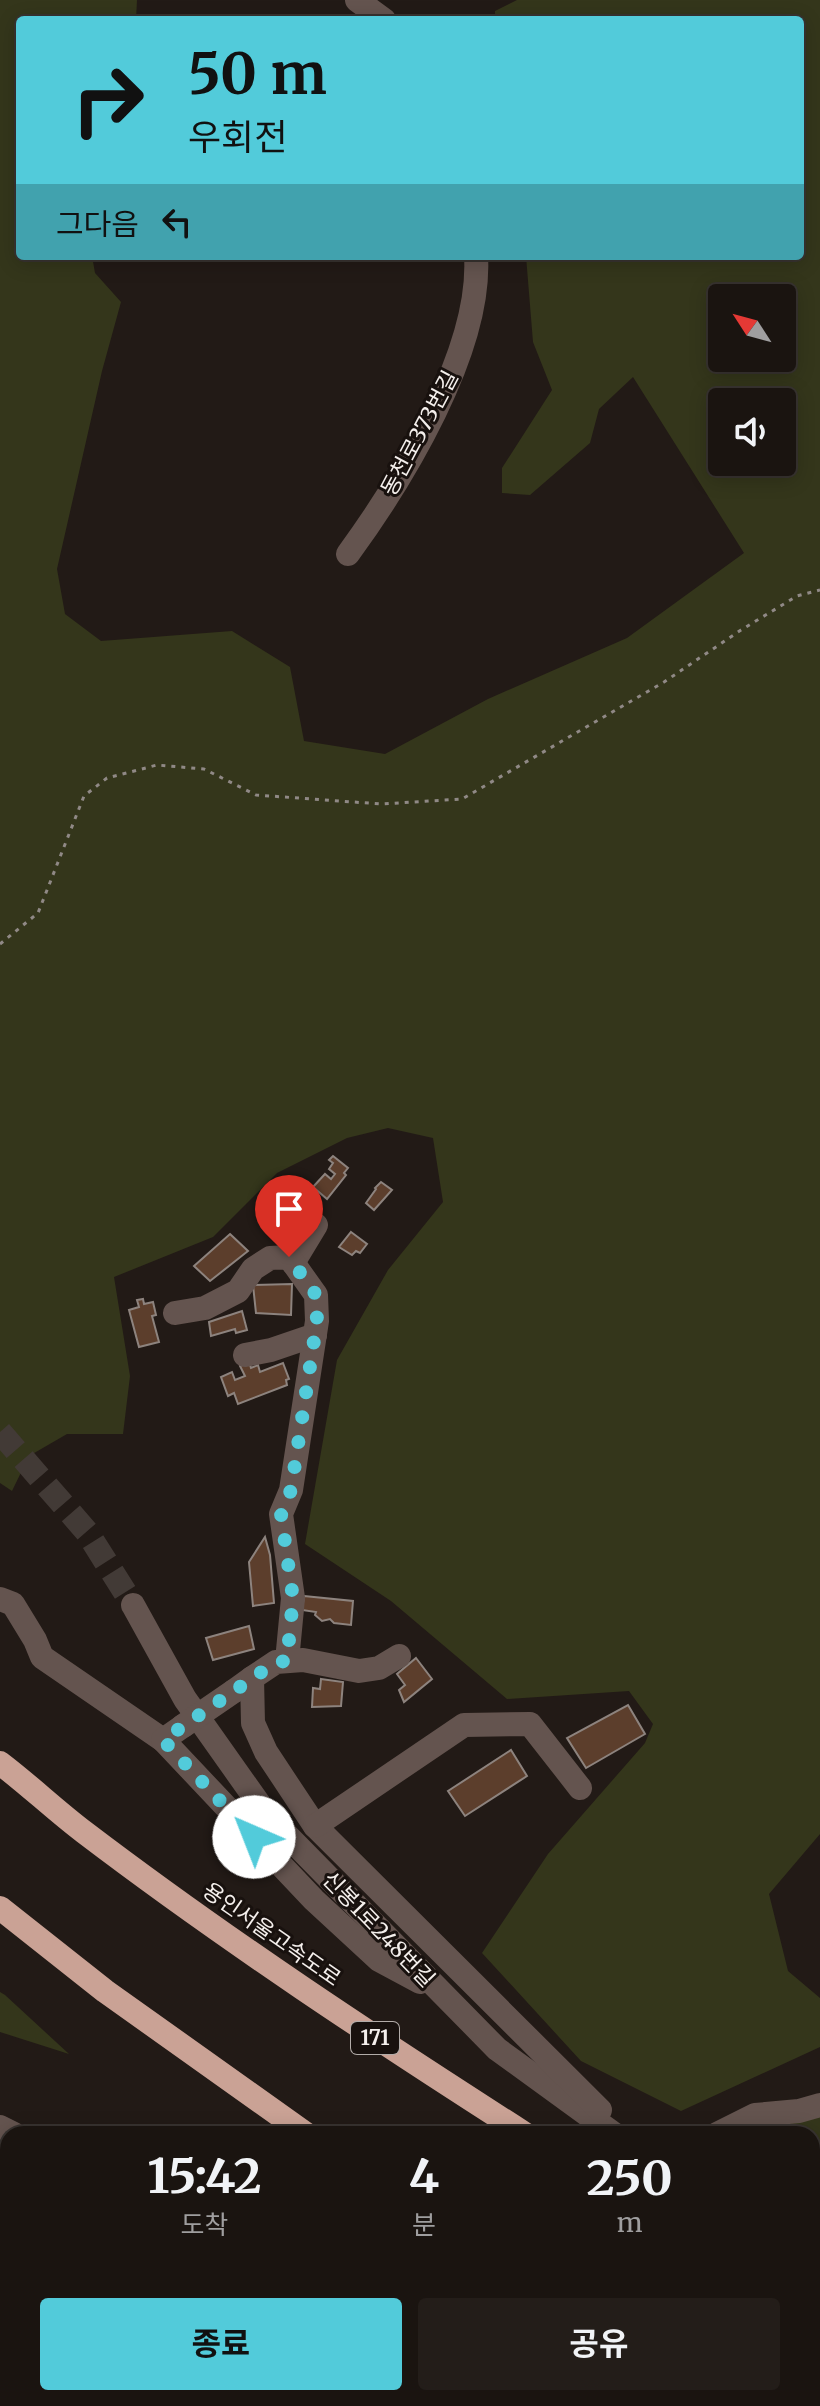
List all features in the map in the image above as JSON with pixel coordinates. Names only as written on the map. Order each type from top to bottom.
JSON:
[{"type":"highway","name":"용인서울고속도로","points":[[0,1763],[83,1831],[230,1937],[369,2034],[513,2126]]},
{"type":"highway","points":[[0,1908],[167,2035],[295,2126]]},
{"type":"street","points":[[357,0],[379,16]]},
{"type":"street","name":"동천로373번길","points":[[348,554],[369,525],[426,427],[458,357],[471,315],[476,260]]},
{"type":"street","points":[[291,1260],[316,1225]]},
{"type":"street","points":[[175,1313],[205,1308],[238,1291],[253,1269],[270,1258],[291,1260],[316,1295],[315,1335],[291,1490],[281,1514],[293,1598],[287,1661]]},
{"type":"street","points":[[245,1355],[315,1335]]},
{"type":"street","points":[[0,1599],[13,1604],[42,1657],[173,1733],[305,1890],[379,1960],[443,1995]]},
{"type":"street","name":"신봉1로248번길","points":[[133,1605],[185,1699],[267,1815],[497,2049],[603,2126]]},
{"type":"street","points":[[173,1733],[276,1662],[303,1660],[359,1671],[379,1668],[399,1656]]},
{"type":"street","points":[[243,1684],[253,1723],[266,1752],[315,1826],[617,2126]]},
{"type":"street","points":[[315,1826],[464,1725],[530,1724],[580,1788]]},
{"type":"street","points":[[733,2126],[755,2115],[799,2111],[820,2105]]},
{"type":"path","points":[[0,944],[38,913],[84,796],[107,778],[157,765],[204,769],[256,795],[381,804],[462,799],[664,682],[797,596],[820,590]]},
{"type":"green space","points":[[0,0],[137,0],[136,16],[16,16],[16,260],[93,260],[95,273],[121,302],[57,569],[65,614],[101,641],[232,631],[290,667],[304,741],[385,754],[488,699],[627,638],[744,553],[633,377],[599,409],[590,443],[530,495],[502,493],[502,468],[552,390],[533,342],[526,260],[804,260],[804,16],[495,16],[495,11],[517,0],[820,0],[820,1834],[769,1894],[788,1971],[820,1998],[820,2047],[681,2111],[581,2061],[482,1953],[548,1854],[645,1743],[653,1724],[629,1691],[507,1699],[391,1601],[305,1544],[337,1360],[388,1270],[443,1202],[433,1138],[388,1128],[347,1138],[277,1173],[213,1237],[114,1277],[130,1376],[123,1434],[67,1434],[29,1456],[12,1491],[0,1483]]},
{"type":"green space","points":[[0,1992],[5,1995],[69,2054],[0,2032]]},
{"type":"green space","points":[[820,2107],[820,2126],[746,2126],[757,2118]]},
{"type":"building","points":[[333,1156],[348,1168],[327,1199],[313,1187],[325,1174],[331,1179],[335,1174],[329,1169],[333,1163],[329,1160]]},
{"type":"building","points":[[381,1182],[392,1190],[374,1210],[366,1203]]},
{"type":"building","points":[[298,1189],[298,1217],[268,1222],[268,1194]]},
{"type":"building","points":[[351,1232],[367,1244],[360,1253],[356,1251],[352,1255],[339,1247]]},
{"type":"building","points":[[230,1234],[248,1251],[210,1281],[194,1266]]},
{"type":"building","points":[[292,1284],[291,1315],[256,1313],[253,1285]]},
{"type":"building","points":[[143,1299],[144,1304],[153,1302],[156,1315],[152,1316],[159,1342],[139,1347],[129,1310],[139,1307],[137,1300]]},
{"type":"building","points":[[242,1311],[247,1330],[236,1333],[235,1329],[211,1336],[209,1322]]},
{"type":"building","points":[[249,1362],[251,1368],[258,1365],[260,1372],[283,1363],[289,1379],[286,1380],[287,1385],[238,1404],[234,1393],[228,1396],[221,1377],[232,1372],[235,1380],[245,1376],[240,1366]]},
{"type":"building","points":[[265,1537],[270,1555],[274,1603],[253,1606],[249,1562]]},
{"type":"building","points":[[304,1596],[353,1601],[351,1625],[334,1623],[330,1619],[322,1621],[315,1615],[316,1612],[302,1610]]},
{"type":"building","points":[[249,1626],[254,1649],[213,1660],[206,1638]]},
{"type":"building","points":[[416,1658],[432,1679],[404,1702],[399,1690],[405,1685],[397,1674]]},
{"type":"building","points":[[321,1679],[343,1682],[341,1706],[312,1707],[313,1688],[320,1689]]},
{"type":"building","points":[[628,1705],[645,1734],[586,1768],[567,1738]]},
{"type":"building","points":[[511,1750],[527,1776],[465,1816],[448,1791]]},
{"type":"tunnel","points":[[0,1432],[87,1532],[133,1605]]},
{"type":"route","points":[[254,1837],[163,1740],[276,1662],[287,1661],[293,1598],[281,1514],[291,1490],[317,1321],[316,1295],[289,1257]]}]
